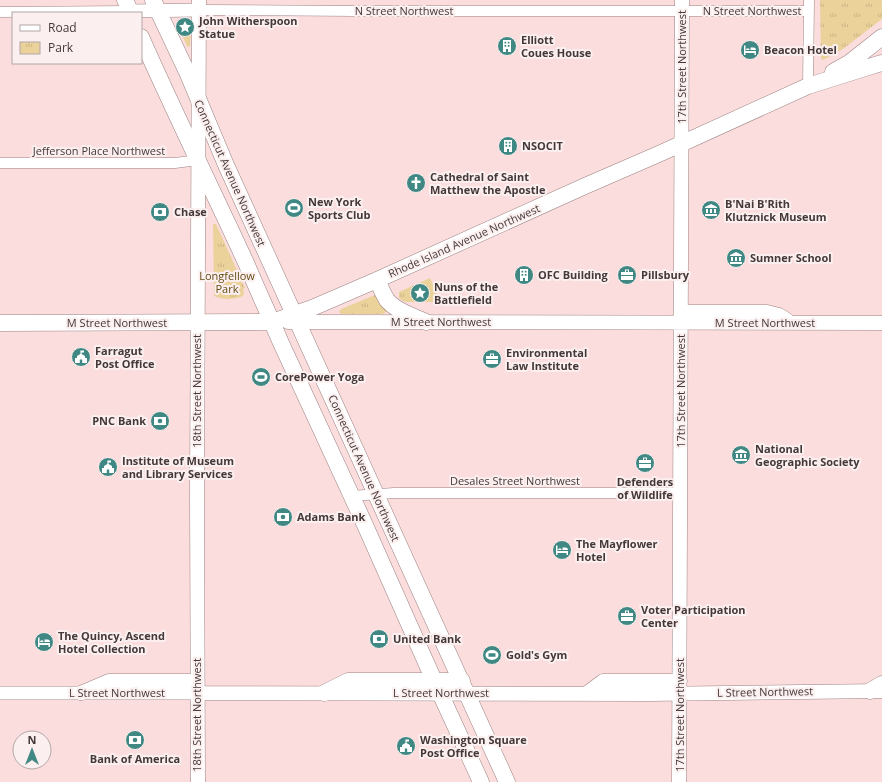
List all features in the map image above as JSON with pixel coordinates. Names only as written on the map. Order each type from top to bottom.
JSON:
[{"type":"main road","name":"Connecticut Avenue Northwest","points":[[156,5],[226,165],[507,782]]},
{"type":"main road","name":"18th Street Northwest","points":[[198,782],[199,5]]},
{"type":"main road","name":"17th Street Northwest","points":[[679,782],[682,5]]},
{"type":"main road","name":"Rhode Island Avenue Northwest","points":[[272,322],[296,318],[808,86],[848,63],[882,37]]},
{"type":"main road","name":"Connecticut Avenue Northwest","points":[[142,39],[481,782]]},
{"type":"main road","name":"Rhode Island Avenue Northwest","points":[[808,86],[882,63]]},
{"type":"main road","points":[[377,280],[386,299],[394,306],[426,322]]},
{"type":"main road","name":"M Street Northwest","points":[[296,318],[426,322],[681,317],[794,323],[882,323]]},
{"type":"main road","name":"M Street Northwest","points":[[0,324],[272,322]]},
{"type":"main road","points":[[81,693],[109,681],[324,693],[348,681],[437,687],[464,687]]},
{"type":"main road","name":"L Street Northwest","points":[[464,687],[587,693],[680,687],[878,688]]},
{"type":"street","points":[[808,86],[809,0]]},
{"type":"street","name":"N Street Northwest","points":[[0,12],[128,8],[156,5],[199,5],[348,11],[682,5],[808,11]]},
{"type":"street","name":"Jefferson Place Northwest","points":[[0,163],[175,163],[198,160]]},
{"type":"street","name":"Desales Street Northwest","points":[[351,496],[394,493],[680,493]]},
{"type":"street","name":"L Street Northwest","points":[[0,693],[81,693]]},
{"type":"green space","points":[[820,0],[881,0],[882,19],[843,49],[822,60]]},
{"type":"green space","points":[[178,21],[187,21],[191,23],[190,46],[188,47],[177,24]]},
{"type":"green space","name":"Longfellow Park","points":[[213,224],[216,224],[245,288],[243,289],[243,296],[225,299],[214,296]]},
{"type":"green space","points":[[430,278],[437,293],[437,302],[407,302],[399,298],[399,292]]},
{"type":"green space","points":[[377,295],[387,310],[383,314],[341,314],[339,312],[341,309]]},
{"type":"place","name":"John Witherspoon Statue","points":[[185,27]]},
{"type":"place","name":"Elliott Coues House","points":[[507,46]]},
{"type":"place","name":"Beacon Hotel","points":[[750,50]]},
{"type":"place","name":"NSOCIT","points":[[508,146]]},
{"type":"place","name":"Cathedral of Saint Matthew the Apostle","points":[[416,183]]},
{"type":"place","name":"New York Sports Club","points":[[294,208]]},
{"type":"place","name":"B'Nai B'Rith Klutznick Museum","points":[[711,210]]},
{"type":"place","name":"Chase","points":[[160,212]]},
{"type":"place","name":"Sumner School","points":[[736,258]]},
{"type":"place","name":"OFC Building","points":[[524,275]]},
{"type":"place","name":"Pillsbury","points":[[627,275]]},
{"type":"place","name":"Nuns of the Battlefield","points":[[420,293]]},
{"type":"place","name":"Farragut Post Office","points":[[81,357]]},
{"type":"place","name":"Environmental Law Institute","points":[[492,359]]},
{"type":"place","name":"CorePower Yoga","points":[[261,377]]},
{"type":"place","name":"PNC Bank","points":[[160,421]]},
{"type":"place","name":"National Geographic Society","points":[[741,455]]},
{"type":"place","name":"Defenders of Wildlife","points":[[645,463]]},
{"type":"place","name":"Institute of Museum and Library Services","points":[[108,467]]},
{"type":"place","name":"Adams Bank","points":[[283,517]]},
{"type":"place","name":"The Mayflower Hotel","points":[[562,550]]},
{"type":"place","name":"Voter Participation Center","points":[[627,616]]},
{"type":"place","name":"United Bank","points":[[379,639]]},
{"type":"place","name":"The Quincy, Ascend Hotel Collection","points":[[44,642]]},
{"type":"place","name":"Gold's Gym","points":[[492,655]]},
{"type":"place","name":"Bank of America","points":[[135,740]]},
{"type":"place","name":"Washington Square Post Office","points":[[406,746]]}]
